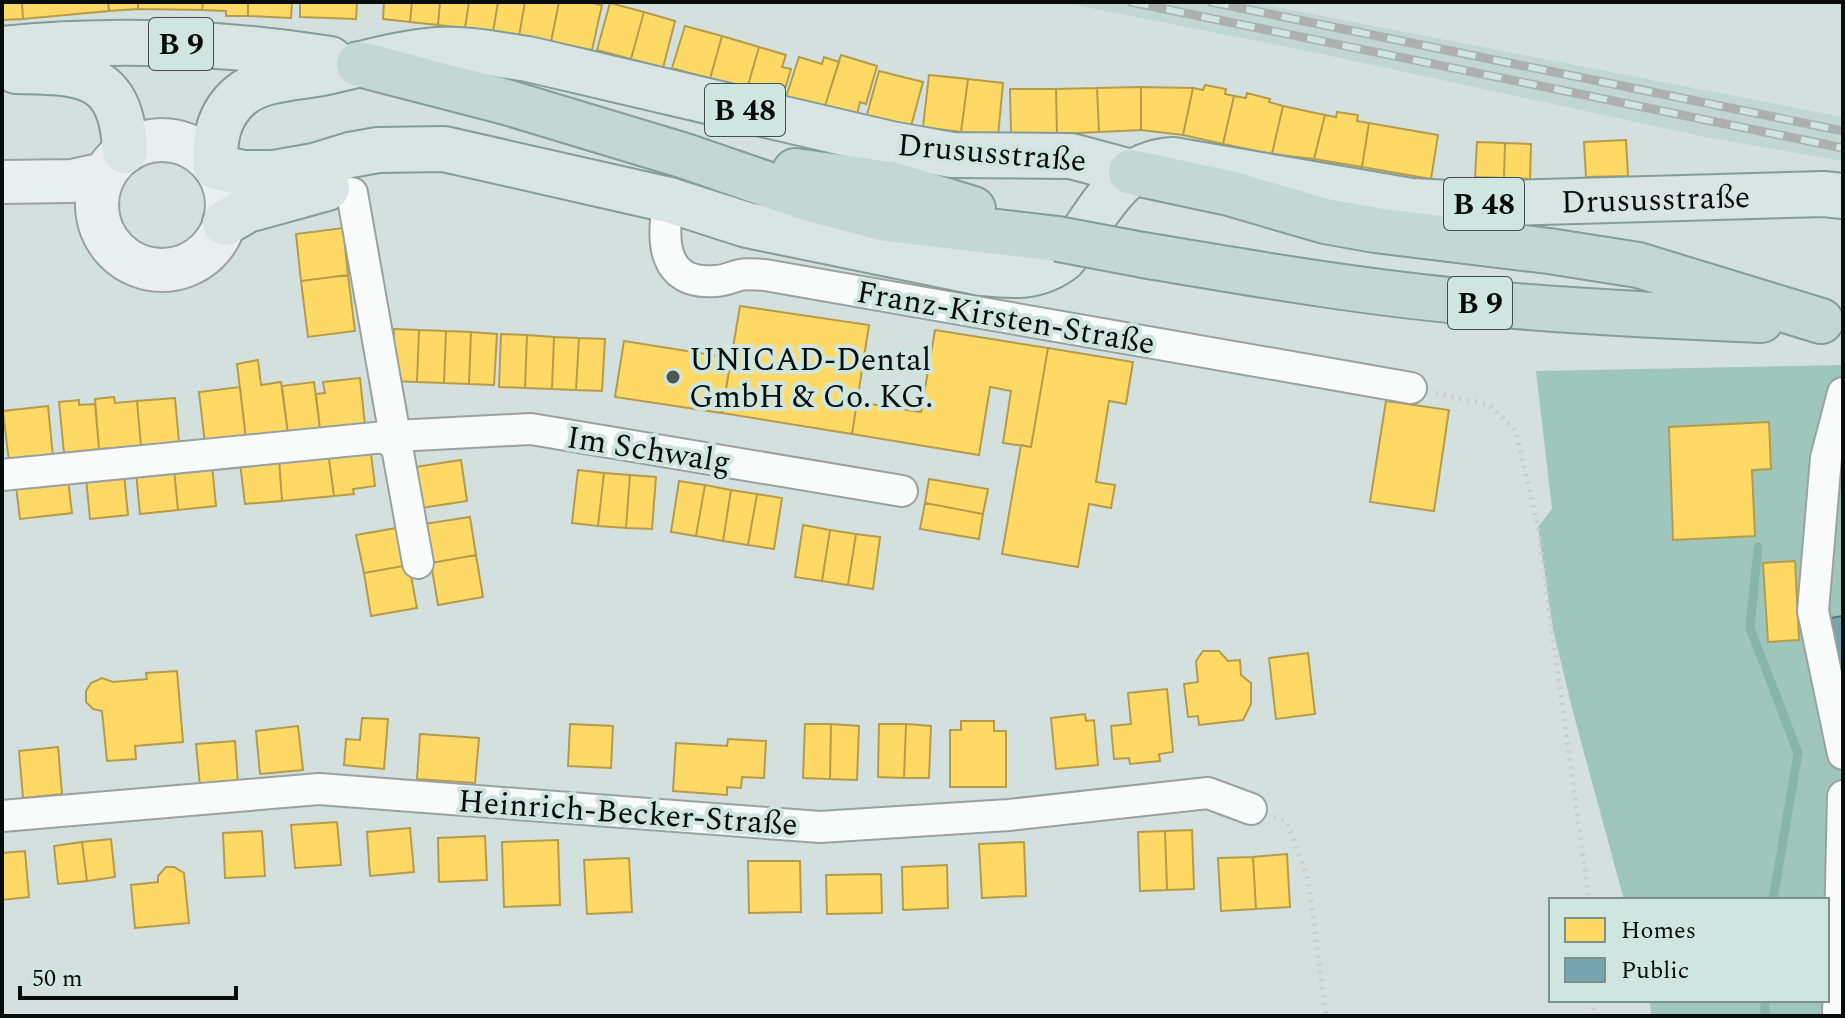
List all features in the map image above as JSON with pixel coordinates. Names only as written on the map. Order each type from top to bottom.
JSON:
[{"type":"highway","name":"B 9","points":[[359,64],[506,102],[685,156],[816,201],[886,219],[1038,235],[1290,280],[1466,302],[1643,316],[1832,322]]},
{"type":"highway","points":[[1131,172],[1229,193],[1350,225],[1638,265],[1832,322]]},
{"type":"main road","name":"Drususstraße","points":[[2,49],[97,43],[163,43],[255,49],[359,64],[440,50],[483,52],[528,59],[891,144],[952,155],[1071,156],[1131,172],[1151,163],[1173,160],[1411,201],[1471,204],[1809,194],[1843,196]]},
{"type":"main road","points":[[216,167],[216,133],[226,111],[242,94],[263,85],[359,64]]},
{"type":"main road","points":[[2,68],[67,73],[94,79],[117,107],[124,125],[115,163],[96,203],[99,224],[109,244],[126,260],[146,269],[169,271],[191,265],[209,251],[222,232],[228,210],[226,188],[216,167],[201,152],[173,141],[143,142],[115,163],[72,181],[2,182]]},
{"type":"main road","points":[[216,167],[243,173],[274,173],[378,150],[444,149],[669,200],[747,225],[981,273],[1016,276],[1051,268],[1063,259],[1117,185],[1131,172]]},
{"type":"main road","points":[[225,223],[247,210],[313,194],[338,184],[395,151]]},
{"type":"main road","points":[[2,205],[71,210],[99,224]]},
{"type":"street","points":[[352,193],[393,439],[418,563]]},
{"type":"street","name":"Franz-Kirsten-Straße","points":[[669,200],[663,229],[666,250],[675,268],[695,281],[719,281],[744,274],[765,275],[1411,388]]},
{"type":"street","points":[[1843,393],[1826,458],[1813,611],[1843,754]]},
{"type":"street","name":"Im Schwalg","points":[[2,475],[531,429],[902,491]]},
{"type":"street","name":"Heinrich-Becker-Straße","points":[[2,816],[319,789],[820,827],[1009,815],[1208,793],[1251,809]]},
{"type":"street","points":[[1838,1016],[1843,796]]},
{"type":"path","points":[[1411,388],[1489,405],[1516,431],[1538,527],[1589,898]]},
{"type":"path","points":[[1251,809],[1287,822],[1308,879],[1326,1016]]},
{"type":"shaded area","points":[[1060,2],[1251,2],[1843,117],[1843,161],[1705,137],[1317,53]]},
{"type":"green space","points":[[1843,365],[1843,1016],[1651,1016],[1650,1002],[1829,1002],[1829,898],[1623,898],[1553,630],[1538,527],[1552,509],[1536,371]]},
{"type":"building: Homes","points":[[2,2],[22,2],[23,19],[2,20]]},
{"type":"building: Homes","points":[[22,2],[108,2],[109,11],[23,19]]},
{"type":"building: Homes","points":[[108,2],[138,2],[138,9],[109,11]]},
{"type":"building: Homes","points":[[138,2],[203,2],[202,10],[138,9]]},
{"type":"building: Homes","points":[[203,2],[248,2],[248,16],[226,16],[226,11],[202,10]]},
{"type":"building: Homes","points":[[248,2],[292,2],[291,18],[248,16]]},
{"type":"building: Homes","points":[[300,2],[357,2],[356,19],[300,17]]},
{"type":"building: Homes","points":[[384,2],[412,2],[410,22],[383,19]]},
{"type":"building: Homes","points":[[412,2],[440,2],[438,25],[410,22]]},
{"type":"building: Homes","points":[[440,2],[469,2],[465,28],[438,25]]},
{"type":"building: Homes","points":[[469,2],[498,2],[493,32],[465,28]]},
{"type":"building: Homes","points":[[498,2],[525,2],[519,36],[493,32]]},
{"type":"building: Homes","points":[[525,2],[559,2],[551,42],[519,36]]},
{"type":"building: Homes","points":[[559,2],[602,5],[592,50],[551,42]]},
{"type":"building: Homes","points":[[610,3],[644,12],[631,59],[597,50]]},
{"type":"building: Homes","points":[[644,12],[675,21],[663,68],[631,59]]},
{"type":"building: Homes","points":[[685,26],[722,36],[710,79],[672,68]]},
{"type":"building: Homes","points":[[722,36],[759,47],[747,89],[710,79]]},
{"type":"building: Homes","points":[[759,47],[786,55],[782,67],[791,69],[784,92],[771,88],[769,96],[747,89]]},
{"type":"building: Homes","points":[[841,55],[877,66],[866,104],[860,102],[856,119],[824,109]]},
{"type":"building: Homes","points":[[799,57],[822,64],[824,57],[839,62],[824,109],[786,97]]},
{"type":"building: Homes","points":[[879,71],[923,82],[910,130],[866,118]]},
{"type":"building: Homes","points":[[929,75],[968,79],[961,132],[923,127]]},
{"type":"building: Homes","points":[[968,79],[1003,83],[998,136],[961,132]]},
{"type":"building: Homes","points":[[1205,85],[1226,89],[1225,94],[1234,96],[1223,144],[1183,135],[1193,88],[1203,90]]},
{"type":"building: Homes","points":[[1141,87],[1193,88],[1183,135],[1141,130]]},
{"type":"building: Homes","points":[[1141,87],[1141,130],[1099,132],[1097,88]]},
{"type":"building: Homes","points":[[1097,88],[1099,132],[1057,134],[1056,89]]},
{"type":"building: Homes","points":[[1010,89],[1056,89],[1057,134],[1011,134]]},
{"type":"building: Homes","points":[[1247,93],[1283,106],[1272,154],[1223,144],[1234,96],[1246,98]]},
{"type":"building: Homes","points":[[1283,106],[1325,115],[1314,159],[1272,154]]},
{"type":"building: Homes","points":[[1337,112],[1358,115],[1357,121],[1369,123],[1362,167],[1314,159],[1325,115],[1336,117]]},
{"type":"building: Homes","points":[[1369,123],[1438,135],[1431,179],[1362,167]]},
{"type":"building: Homes","points":[[1626,140],[1628,176],[1586,177],[1584,142]]},
{"type":"building: Homes","points":[[1477,142],[1505,143],[1504,178],[1475,177]]},
{"type":"building: Homes","points":[[1505,143],[1531,144],[1530,179],[1504,178]]},
{"type":"building: Homes","points":[[343,228],[348,275],[301,281],[296,234]]},
{"type":"building: Homes","points":[[348,275],[355,331],[308,337],[301,281]]},
{"type":"building: Homes","points":[[740,306],[869,325],[852,434],[722,413]]},
{"type":"building: Homes","points":[[394,329],[419,330],[417,382],[392,381]]},
{"type":"building: Homes","points":[[419,330],[446,331],[444,383],[417,382]]},
{"type":"building: Homes","points":[[935,330],[1048,348],[1031,447],[1003,443],[1011,391],[990,387],[979,455],[852,434],[857,402],[921,412]]},
{"type":"building: Homes","points":[[446,331],[471,332],[469,384],[444,383]]},
{"type":"building: Homes","points":[[471,332],[497,334],[494,385],[469,384]]},
{"type":"building: Homes","points":[[501,334],[527,335],[525,388],[499,387]]},
{"type":"building: Homes","points":[[527,335],[554,337],[552,389],[525,388]]},
{"type":"building: Homes","points":[[554,337],[579,338],[576,390],[552,389]]},
{"type":"building: Homes","points":[[579,338],[605,339],[602,391],[576,390]]},
{"type":"building: Homes","name":"UNICAD-Dental GmbH & Co. KG.","points":[[624,341],[731,358],[722,413],[615,397]]},
{"type":"building: Homes","points":[[1048,348],[1133,362],[1126,404],[1109,401],[1096,482],[1115,485],[1111,508],[1089,504],[1078,567],[1002,554],[1021,445],[1031,447]]},
{"type":"building: Homes","points":[[258,360],[261,385],[281,382],[288,434],[246,439],[237,364]]},
{"type":"building: Homes","points":[[360,378],[365,425],[320,429],[316,394],[325,393],[323,382]]},
{"type":"building: Homes","points":[[314,382],[320,429],[288,434],[282,386]]},
{"type":"building: Homes","points":[[240,387],[246,439],[205,444],[199,392]]},
{"type":"building: Homes","points":[[114,397],[115,403],[137,401],[141,446],[99,449],[95,399]]},
{"type":"building: Homes","points":[[175,398],[179,442],[141,446],[137,401]]},
{"type":"building: Homes","points":[[79,400],[79,405],[95,404],[99,449],[64,453],[59,402]]},
{"type":"building: Homes","points":[[1386,401],[1449,410],[1434,511],[1370,502]]},
{"type":"building: Homes","points":[[48,406],[53,457],[9,462],[3,411]]},
{"type":"building: Homes","points":[[1769,422],[1771,469],[1752,470],[1755,536],[1673,540],[1669,427]]},
{"type":"building: Homes","points":[[370,446],[375,486],[353,489],[354,494],[334,496],[328,452]]},
{"type":"building: Homes","points":[[328,452],[334,496],[282,501],[279,459]]},
{"type":"building: Homes","points":[[279,459],[282,501],[245,504],[240,463]]},
{"type":"building: Homes","points":[[461,460],[467,501],[421,508],[415,467]]},
{"type":"building: Homes","points":[[212,465],[216,506],[178,510],[174,469]]},
{"type":"building: Homes","points":[[174,469],[178,510],[140,514],[136,472]]},
{"type":"building: Homes","points":[[578,470],[604,473],[598,526],[572,523]]},
{"type":"building: Homes","points":[[604,473],[630,475],[626,528],[598,526]]},
{"type":"building: Homes","points":[[124,474],[128,515],[90,519],[86,478]]},
{"type":"building: Homes","points":[[630,475],[656,477],[652,529],[626,528]]},
{"type":"building: Homes","points":[[929,479],[988,489],[983,514],[925,503]]},
{"type":"building: Homes","points":[[68,480],[72,513],[20,519],[16,486]]},
{"type":"building: Homes","points":[[679,481],[705,485],[696,536],[671,532]]},
{"type":"building: Homes","points":[[705,485],[731,490],[723,541],[696,536]]},
{"type":"building: Homes","points":[[731,490],[757,494],[748,545],[723,541]]},
{"type":"building: Homes","points":[[757,494],[782,498],[774,549],[748,545]]},
{"type":"building: Homes","points":[[925,503],[983,514],[979,539],[920,529]]},
{"type":"building: Homes","points":[[470,517],[476,555],[431,563],[424,524]]},
{"type":"building: Homes","points":[[803,525],[830,530],[822,581],[795,577]]},
{"type":"building: Homes","points":[[402,527],[409,565],[364,573],[356,535]]},
{"type":"building: Homes","points":[[830,530],[856,534],[848,585],[822,581]]},
{"type":"building: Homes","points":[[856,534],[880,537],[873,589],[848,585]]},
{"type":"building: Homes","points":[[476,555],[483,597],[438,605],[431,563]]},
{"type":"building: Homes","points":[[1795,561],[1799,640],[1768,642],[1763,563]]},
{"type":"building: Homes","points":[[409,565],[417,608],[371,616],[364,573]]},
{"type":"building: Homes","points":[[1203,651],[1219,651],[1228,661],[1240,660],[1241,675],[1251,683],[1251,704],[1243,720],[1199,725],[1198,716],[1188,717],[1184,684],[1198,682],[1196,661]]},
{"type":"building: Homes","points":[[1308,653],[1315,714],[1276,719],[1269,658]]},
{"type":"building: Homes","points":[[177,671],[183,742],[135,746],[136,759],[107,761],[102,711],[93,709],[86,702],[86,691],[91,683],[102,678],[113,682],[147,679],[146,673]]},
{"type":"building: Homes","points":[[1167,689],[1173,752],[1159,754],[1160,761],[1130,764],[1129,758],[1114,759],[1111,726],[1131,724],[1128,693]]},
{"type":"building: Homes","points":[[1085,714],[1086,721],[1094,720],[1098,765],[1056,769],[1051,718]]},
{"type":"building: Homes","points":[[362,718],[388,719],[384,769],[344,765],[346,739],[360,740]]},
{"type":"building: Homes","points":[[961,721],[994,721],[994,731],[1006,731],[1006,787],[950,787],[950,730],[961,730]]},
{"type":"building: Homes","points":[[570,724],[613,726],[611,768],[568,766]]},
{"type":"building: Homes","points":[[805,724],[831,724],[830,779],[803,778]]},
{"type":"building: Homes","points":[[831,724],[859,726],[857,780],[830,779]]},
{"type":"building: Homes","points":[[879,724],[906,724],[904,778],[878,777]]},
{"type":"building: Homes","points":[[906,724],[931,726],[929,778],[904,778]]},
{"type":"building: Homes","points":[[298,726],[303,770],[260,774],[256,731]]},
{"type":"building: Homes","points":[[420,734],[479,738],[475,783],[417,779]]},
{"type":"building: Homes","points":[[728,739],[766,741],[764,778],[742,777],[741,788],[727,787],[727,795],[673,791],[676,743],[727,746]]},
{"type":"building: Homes","points":[[235,741],[238,783],[200,786],[196,744]]},
{"type":"building: Homes","points":[[58,747],[62,794],[23,798],[19,751]]},
{"type":"building: Homes","points":[[337,822],[341,865],[295,868],[291,825]]},
{"type":"building: Homes","points":[[410,828],[414,872],[370,876],[367,832]]},
{"type":"building: Homes","points":[[1192,830],[1194,889],[1167,890],[1165,831]]},
{"type":"building: Homes","points":[[262,831],[265,876],[225,878],[223,833]]},
{"type":"building: Homes","points":[[1165,831],[1167,890],[1140,891],[1138,832]]},
{"type":"building: Homes","points":[[485,836],[487,880],[439,882],[438,838]]},
{"type":"building: Homes","points":[[111,839],[115,877],[87,881],[82,842]]},
{"type":"building: Homes","points":[[558,840],[560,905],[504,907],[502,842]]},
{"type":"building: Homes","points":[[82,842],[87,881],[58,884],[54,846]]},
{"type":"building: Homes","points":[[1024,842],[1026,896],[982,898],[979,844]]},
{"type":"building: Homes","points":[[25,851],[29,897],[2,900],[2,853]]},
{"type":"building: Homes","points":[[1287,854],[1290,907],[1256,909],[1253,857]]},
{"type":"building: Homes","points":[[1253,857],[1256,909],[1221,911],[1218,858]]},
{"type":"building: Homes","points":[[629,858],[632,912],[587,914],[584,860]]},
{"type":"building: Homes","points":[[748,861],[800,861],[801,912],[749,913]]},
{"type":"building: Homes","points":[[947,865],[948,908],[903,910],[902,867]]},
{"type":"building: Homes","points":[[166,867],[174,867],[184,873],[189,923],[135,928],[131,885],[158,882],[158,876]]},
{"type":"building: Homes","points":[[881,874],[882,913],[827,914],[826,875]]},
{"type":"building: Public","points":[[1843,616],[1843,662],[1835,663],[1830,618]]},
{"type":"waterway","points":[[1758,547],[1750,628],[1798,753],[1773,898]]},
{"type":"waterway","points":[[1765,1002],[1765,1016]]},
{"type":"railway","points":[[1131,2],[1843,148]]},
{"type":"railway","points":[[1211,2],[1843,131]]},
{"type":"place","name":"UNICAD-Dental GmbH & Co. KG.","points":[[673,377]]}]
